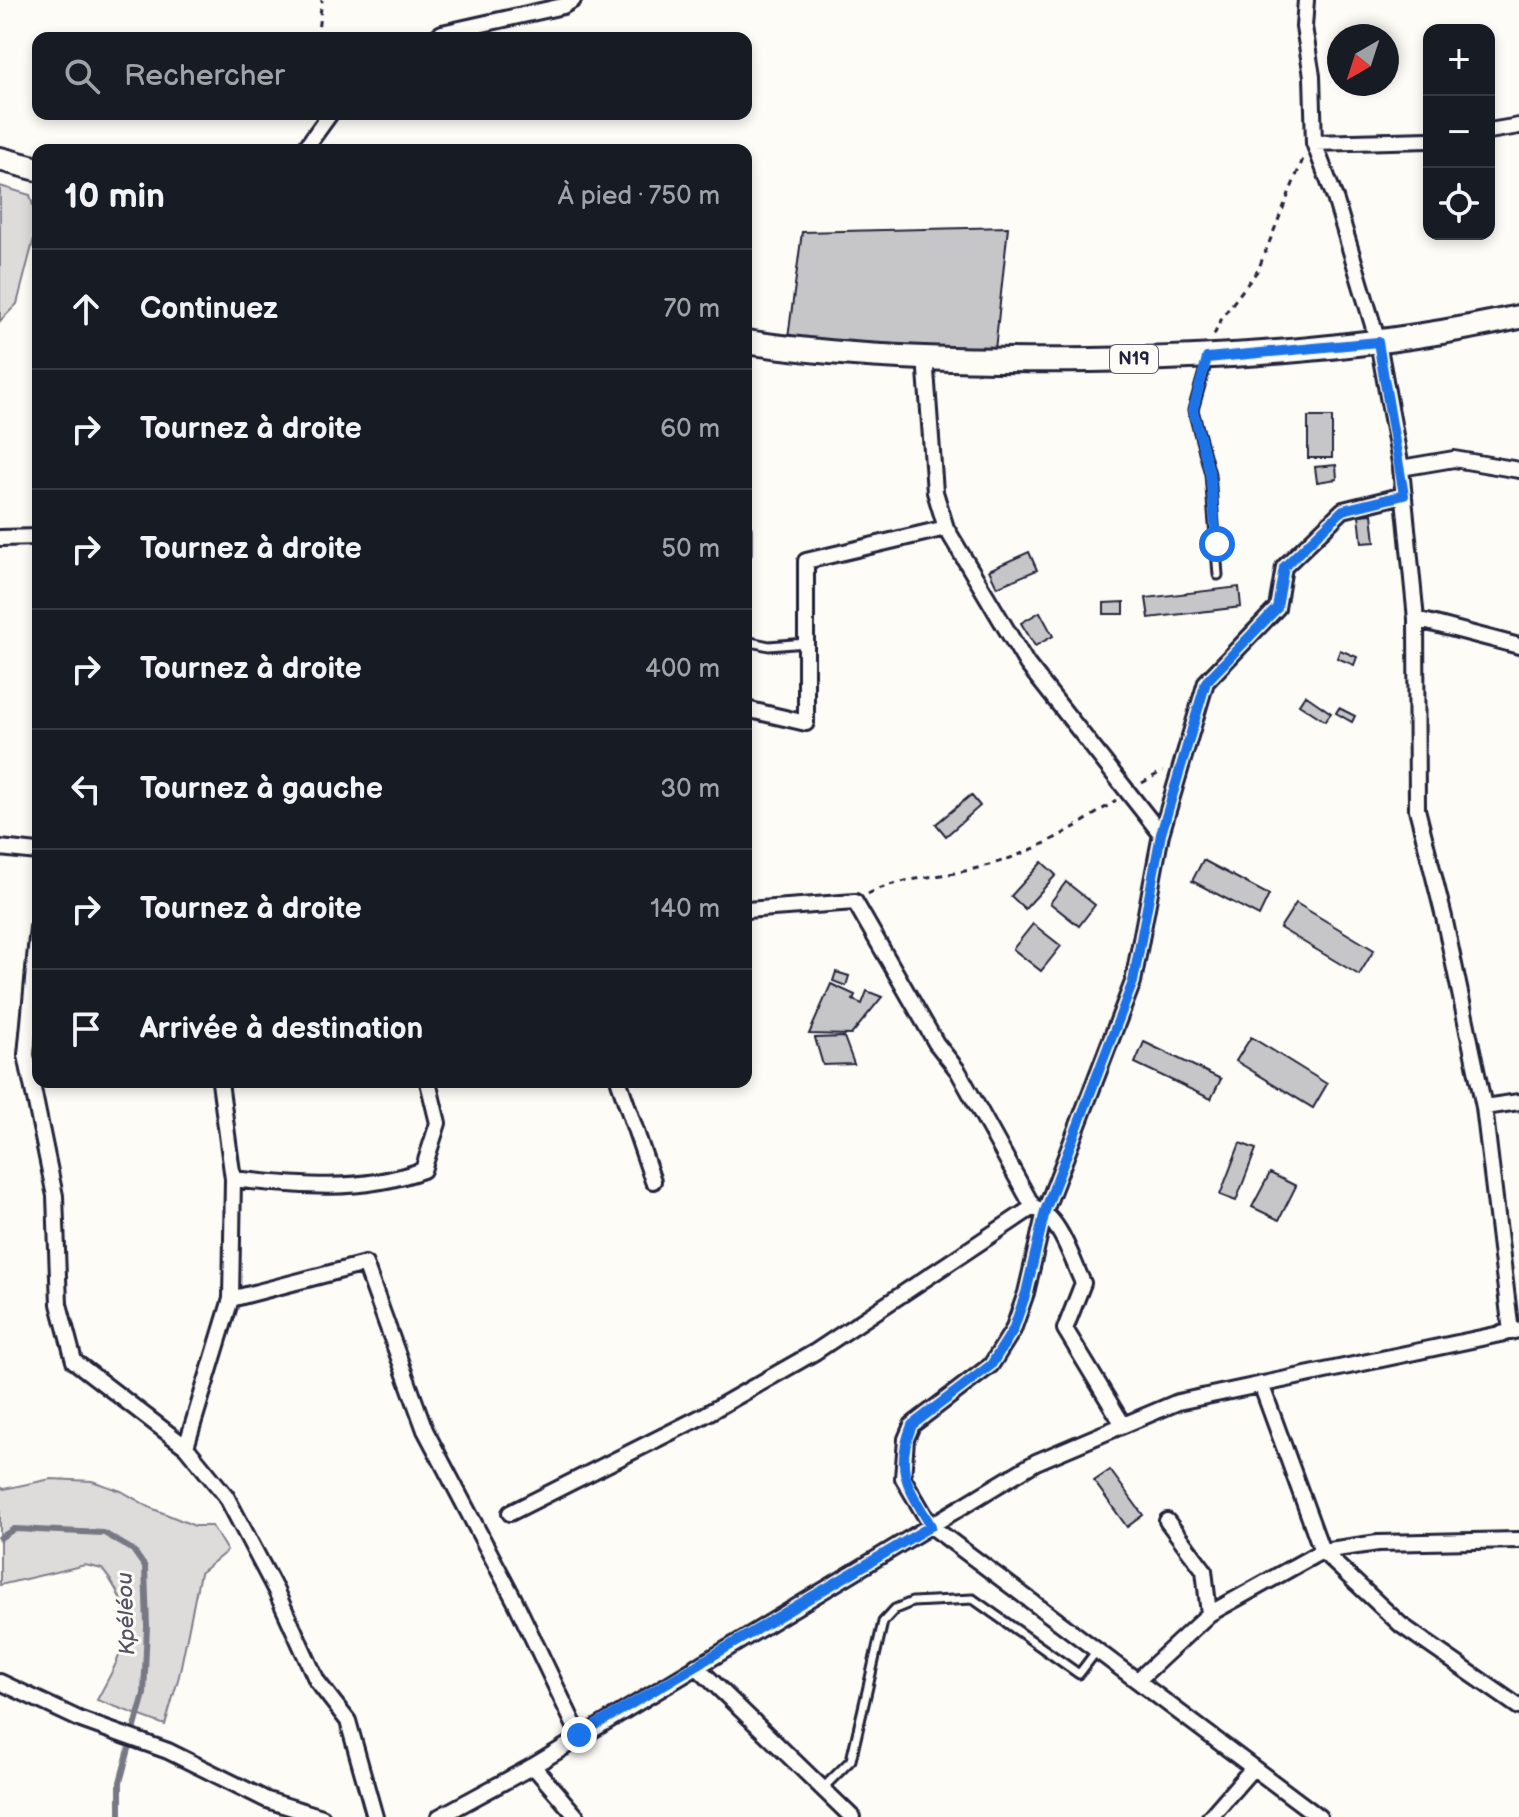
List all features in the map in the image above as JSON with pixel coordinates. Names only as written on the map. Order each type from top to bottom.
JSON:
[{"type":"main road","points":[[0,159],[32,167]]},
{"type":"main road","name":"N19","points":[[752,343],[821,351],[990,361],[1207,358],[1378,342],[1519,317]]},
{"type":"street","points":[[446,32],[563,6],[573,0]]},
{"type":"street","points":[[439,1817],[533,1766],[579,1735],[1036,1462],[1122,1423],[1178,1402],[1515,1331],[1484,1107],[1444,917],[1417,809],[1416,619],[1401,468],[1378,342],[1335,198],[1314,143],[1312,76],[1304,27],[1306,0]]},
{"type":"street","points":[[308,144],[326,120]]},
{"type":"street","points":[[1495,130],[1519,126]]},
{"type":"street","points":[[1314,143],[1423,140]]},
{"type":"street","points":[[925,357],[935,492],[946,528],[1027,664],[1161,834]]},
{"type":"street","points":[[1401,468],[1454,459],[1519,470]]},
{"type":"street","points":[[1319,1817],[931,1526],[903,1478],[906,1439],[912,1425],[972,1381],[1000,1352],[1013,1330],[1026,1293],[1039,1209],[1133,982],[1161,834],[1206,682],[1277,608],[1284,567],[1343,510],[1404,495]]},
{"type":"street","points":[[752,710],[806,723],[806,561],[946,528]]},
{"type":"street","points":[[0,538],[32,537]]},
{"type":"street","points":[[1416,619],[1519,646]]},
{"type":"street","points":[[0,848],[32,851]]},
{"type":"street","points":[[752,910],[855,902],[936,1043],[958,1071],[1083,1283],[1065,1329],[1122,1423]]},
{"type":"street","points":[[32,991],[26,1055],[32,1084]]},
{"type":"street","points":[[33,1088],[55,1196],[59,1304],[74,1361],[186,1447],[226,1496],[276,1591],[317,1681],[348,1721],[375,1817]]},
{"type":"street","points":[[186,1447],[231,1299],[233,1179],[221,1088]]},
{"type":"street","points":[[233,1179],[334,1187],[392,1181],[423,1170],[438,1123],[429,1088]]},
{"type":"street","points":[[621,1088],[653,1181]]},
{"type":"street","points":[[1484,1107],[1519,1102]]},
{"type":"street","points":[[510,1513],[701,1417],[815,1352],[1039,1209]]},
{"type":"street","points":[[231,1299],[365,1264],[425,1430],[515,1601],[579,1735]]},
{"type":"street","points":[[1261,1384],[1322,1551],[1401,1625],[1519,1707]]},
{"type":"street","points":[[1167,1521],[1204,1570],[1209,1614]]},
{"type":"street","points":[[1139,1679],[1209,1614],[1322,1551],[1378,1543],[1519,1540]]},
{"type":"street","points":[[696,1666],[852,1817]]},
{"type":"street","points":[[0,1682],[81,1720],[168,1751],[267,1800],[322,1817]]},
{"type":"street","points":[[533,1766],[577,1817]]},
{"type":"street","points":[[1210,1817],[1252,1769]]},
{"type":"lane","points":[[1207,358],[1193,410],[1210,474],[1218,575]]},
{"type":"lane","points":[[752,642],[769,646],[808,642]]},
{"type":"lane","points":[[822,1789],[851,1760],[883,1622],[895,1609],[912,1602],[973,1599],[1079,1674],[1098,1649]]},
{"type":"path","points":[[318,32],[322,0]]},
{"type":"path","points":[[1207,358],[1223,316],[1258,270],[1299,165],[1314,143]]},
{"type":"path","points":[[855,902],[887,884],[965,871],[1040,849],[1184,757]]},
{"type":"shaded area","points":[[0,186],[30,195],[32,246],[17,304],[0,321]]},
{"type":"shaded area","points":[[51,1479],[92,1481],[121,1491],[151,1508],[195,1526],[212,1526],[227,1551],[200,1573],[179,1676],[165,1725],[97,1700],[121,1650],[126,1619],[115,1587],[102,1569],[85,1565],[0,1585],[0,1487],[4,1489]]},
{"type":"building","points":[[1008,227],[995,350],[788,338],[802,232]]},
{"type":"building","points":[[1308,417],[1332,417],[1332,458],[1308,458]]},
{"type":"building","points":[[1336,465],[1337,479],[1317,482],[1315,467]]},
{"type":"building","points":[[1372,514],[1375,542],[1362,543],[1359,515]]},
{"type":"building","points":[[1029,552],[1037,570],[997,587],[989,570]]},
{"type":"building","points":[[1239,587],[1241,607],[1149,618],[1146,598]]},
{"type":"building","points":[[1124,602],[1124,614],[1104,614],[1104,603]]},
{"type":"building","points":[[1040,612],[1053,636],[1035,646],[1021,623]]},
{"type":"building","points":[[1340,650],[1357,657],[1354,665],[1337,658]]},
{"type":"building","points":[[1305,695],[1331,713],[1325,721],[1299,704]]},
{"type":"building","points":[[1339,708],[1355,716],[1352,722],[1336,713]]},
{"type":"building","points":[[971,795],[980,806],[946,836],[936,824]]},
{"type":"building","points":[[1203,860],[1269,895],[1259,916],[1192,881]]},
{"type":"building","points":[[1042,862],[1056,875],[1025,909],[1011,896]]},
{"type":"building","points":[[1066,882],[1095,905],[1079,926],[1050,903]]},
{"type":"building","points":[[1296,903],[1374,950],[1359,975],[1280,928]]},
{"type":"building","points":[[1033,924],[1061,946],[1041,971],[1013,949]]},
{"type":"building","points":[[836,972],[849,976],[846,986],[833,981]]},
{"type":"building","points":[[831,984],[855,995],[853,1000],[862,1004],[867,991],[882,997],[851,1035],[809,1034]]},
{"type":"building","points":[[844,1037],[854,1064],[823,1065],[815,1038]]},
{"type":"building","points":[[1251,1037],[1327,1084],[1313,1108],[1236,1061]]},
{"type":"building","points":[[1144,1042],[1221,1079],[1211,1099],[1135,1063]]},
{"type":"building","points":[[1240,1143],[1256,1149],[1236,1201],[1220,1195]]},
{"type":"building","points":[[1270,1173],[1296,1186],[1279,1220],[1252,1207]]},
{"type":"building","points":[[1110,1470],[1143,1515],[1127,1527],[1094,1481]]},
{"type":"waterway","name":"Kpéléou","points":[[0,1538],[14,1529],[104,1533],[133,1550],[145,1567],[147,1626],[144,1694],[120,1782],[120,1817]]},
{"type":"route","points":[[579,1735],[931,1526],[903,1478],[906,1439],[912,1425],[991,1365],[1013,1330],[1026,1293],[1045,1211],[1133,982],[1161,834],[1206,682],[1227,656],[1277,608],[1284,567],[1343,510],[1404,495],[1378,342],[1207,358],[1193,410],[1210,474],[1217,544]]}]
